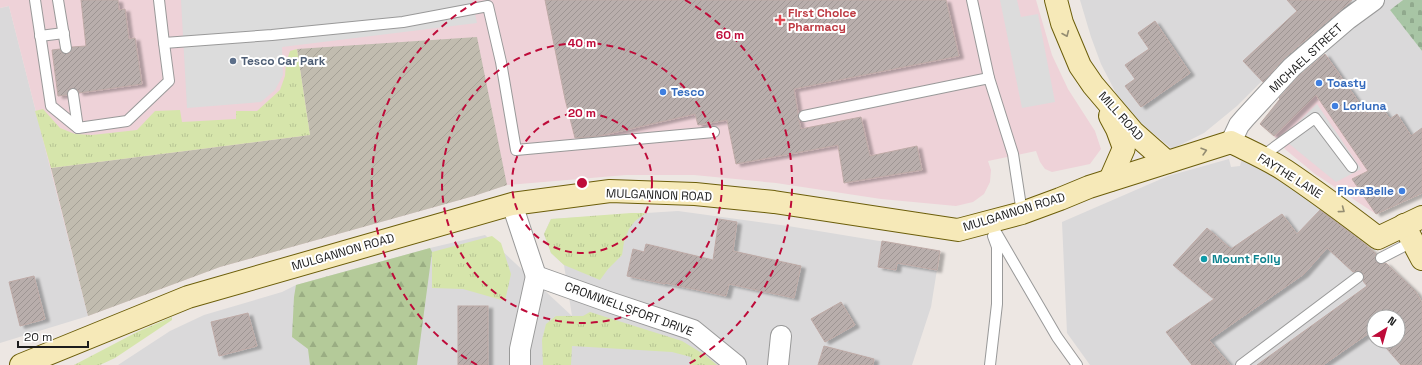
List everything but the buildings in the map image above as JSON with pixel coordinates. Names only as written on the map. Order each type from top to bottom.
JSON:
[{"type":"street","name":"MILL ROAD","points":[[1056,0],[1062,23],[1080,66],[1093,85],[1117,128],[1124,148],[1110,180]]},
{"type":"street","name":"MICHAEL STREET","points":[[1231,142],[1239,125],[1292,67],[1348,19],[1374,0]]},
{"type":"street","name":"MILL ROAD","points":[[1093,85],[1133,132],[1167,162]]},
{"type":"street","name":"FAYTHE LANE","points":[[1231,142],[1285,170],[1332,202],[1378,238],[1415,236]]},
{"type":"street","points":[[1167,162],[1231,142]]},
{"type":"street","name":"MULGANNON ROAD","points":[[21,365],[188,297],[512,204],[610,191],[688,194],[774,202],[958,230],[1022,213],[1110,180],[1167,162]]},
{"type":"street","points":[[512,204],[536,276],[520,349],[520,365]]},
{"type":"street","name":"CROMWELLSFORT DRIVE","points":[[536,276],[693,330],[736,365]]},
{"type":"street","points":[[778,365],[781,336]]},
{"type":"lane","points":[[35,0],[51,106],[78,128],[127,121],[169,81],[160,0]]},
{"type":"lane","points":[[58,0],[66,48]]},
{"type":"lane","points":[[972,0],[989,78],[1013,154],[1022,213]]},
{"type":"lane","points":[[164,43],[272,35],[403,22],[488,6],[516,150],[714,132]]},
{"type":"lane","points":[[40,36],[64,33]]},
{"type":"lane","points":[[804,116],[989,78]]},
{"type":"lane","points":[[72,94],[78,128]]},
{"type":"lane","points":[[1261,157],[1315,118],[1352,167]]},
{"type":"lane","points":[[990,222],[997,247],[997,304],[990,365]]},
{"type":"lane","points":[[990,222],[1057,337],[1077,365]]},
{"type":"lane","points":[[1381,258],[1415,236]]},
{"type":"lane","points":[[1241,365],[1358,277]]},
{"type":"shaded area","points":[[0,0],[1036,0],[1052,55],[1068,89],[1095,131],[1101,149],[1090,164],[1052,172],[1045,169],[1040,162],[1036,151],[988,161],[991,170],[990,182],[984,194],[973,202],[956,206],[881,199],[776,183],[694,175],[626,175],[507,185],[474,196],[220,267],[88,316],[9,6],[0,8]]},
{"type":"shaded area","name":"Tesco Car Park","points":[[181,0],[472,0],[477,23],[282,47],[283,75],[275,90],[261,102],[187,108]]},
{"type":"shaded area","points":[[1000,0],[1017,0],[1021,17],[1038,14],[1055,102],[1022,108]]},
{"type":"shaded area","points":[[1080,0],[1403,0],[1390,10],[1422,51],[1422,192],[1376,214],[1357,187],[1352,179],[1367,114],[1327,56],[1314,32],[1237,106],[1204,133],[1172,149],[1129,112],[1119,99],[1101,64]]},
{"type":"shaded area","points":[[9,6],[88,316],[0,343],[0,8]]},
{"type":"shaded area","points":[[477,37],[507,185],[474,196],[220,267],[88,316],[51,168],[310,135],[297,49]]},
{"type":"shaded area","points":[[1327,56],[1367,114],[1374,168],[1352,179],[1376,214],[1315,174],[1286,150],[1274,136],[1260,124],[1294,82]]},
{"type":"shaded area","points":[[1317,104],[1361,169],[1336,182],[1282,138]]},
{"type":"shaded area","points":[[1229,159],[1231,167],[1240,166],[1243,159],[1325,206],[1415,290],[1422,303],[1422,365],[1090,365],[1067,333],[1062,222],[1168,176]]},
{"type":"shaded area","points":[[678,211],[788,226],[940,251],[931,307],[912,365],[118,365],[170,331],[204,315],[282,292],[296,285],[430,248],[485,235],[572,316],[564,265],[551,253],[544,234],[551,219]]},
{"type":"green space","points":[[1403,0],[1422,0],[1422,51],[1390,10]]},
{"type":"green space","points":[[297,49],[310,135],[51,168],[35,111],[43,109],[60,128],[75,134],[92,135],[137,130],[155,111],[180,110],[182,122],[236,119],[236,111],[257,111],[280,90],[285,76],[286,63],[290,51]]},
{"type":"green space","points":[[646,213],[635,221],[629,229],[624,242],[622,255],[608,269],[600,280],[564,265],[551,253],[544,234],[551,219]]},
{"type":"green space","points":[[492,236],[501,243],[511,274],[505,301],[463,289],[432,288],[432,252]]},
{"type":"green space","points":[[430,248],[432,252],[417,365],[310,365],[308,349],[292,337],[296,285]]},
{"type":"green space","points":[[590,312],[682,341],[705,355],[717,365],[690,365],[691,357],[672,352],[572,346],[571,365],[543,365],[542,340],[546,324],[556,316],[583,316]]},
{"type":"green space","points":[[172,317],[172,320],[115,358],[100,365],[74,365],[137,332]]},
{"type":"place","name":"First Choice Pharmacy","points":[[780,20]]},
{"type":"place","name":"Tesco Car Park","points":[[233,61]]},
{"type":"place","name":"Toasty","points":[[1319,83]]},
{"type":"place","name":"Tesco","points":[[663,92]]},
{"type":"place","name":"Lorluna","points":[[1335,106]]},
{"type":"place","name":"FloraBelle","points":[[1402,191]]},
{"type":"place","name":"Mount Folly","points":[[1204,259]]}]
